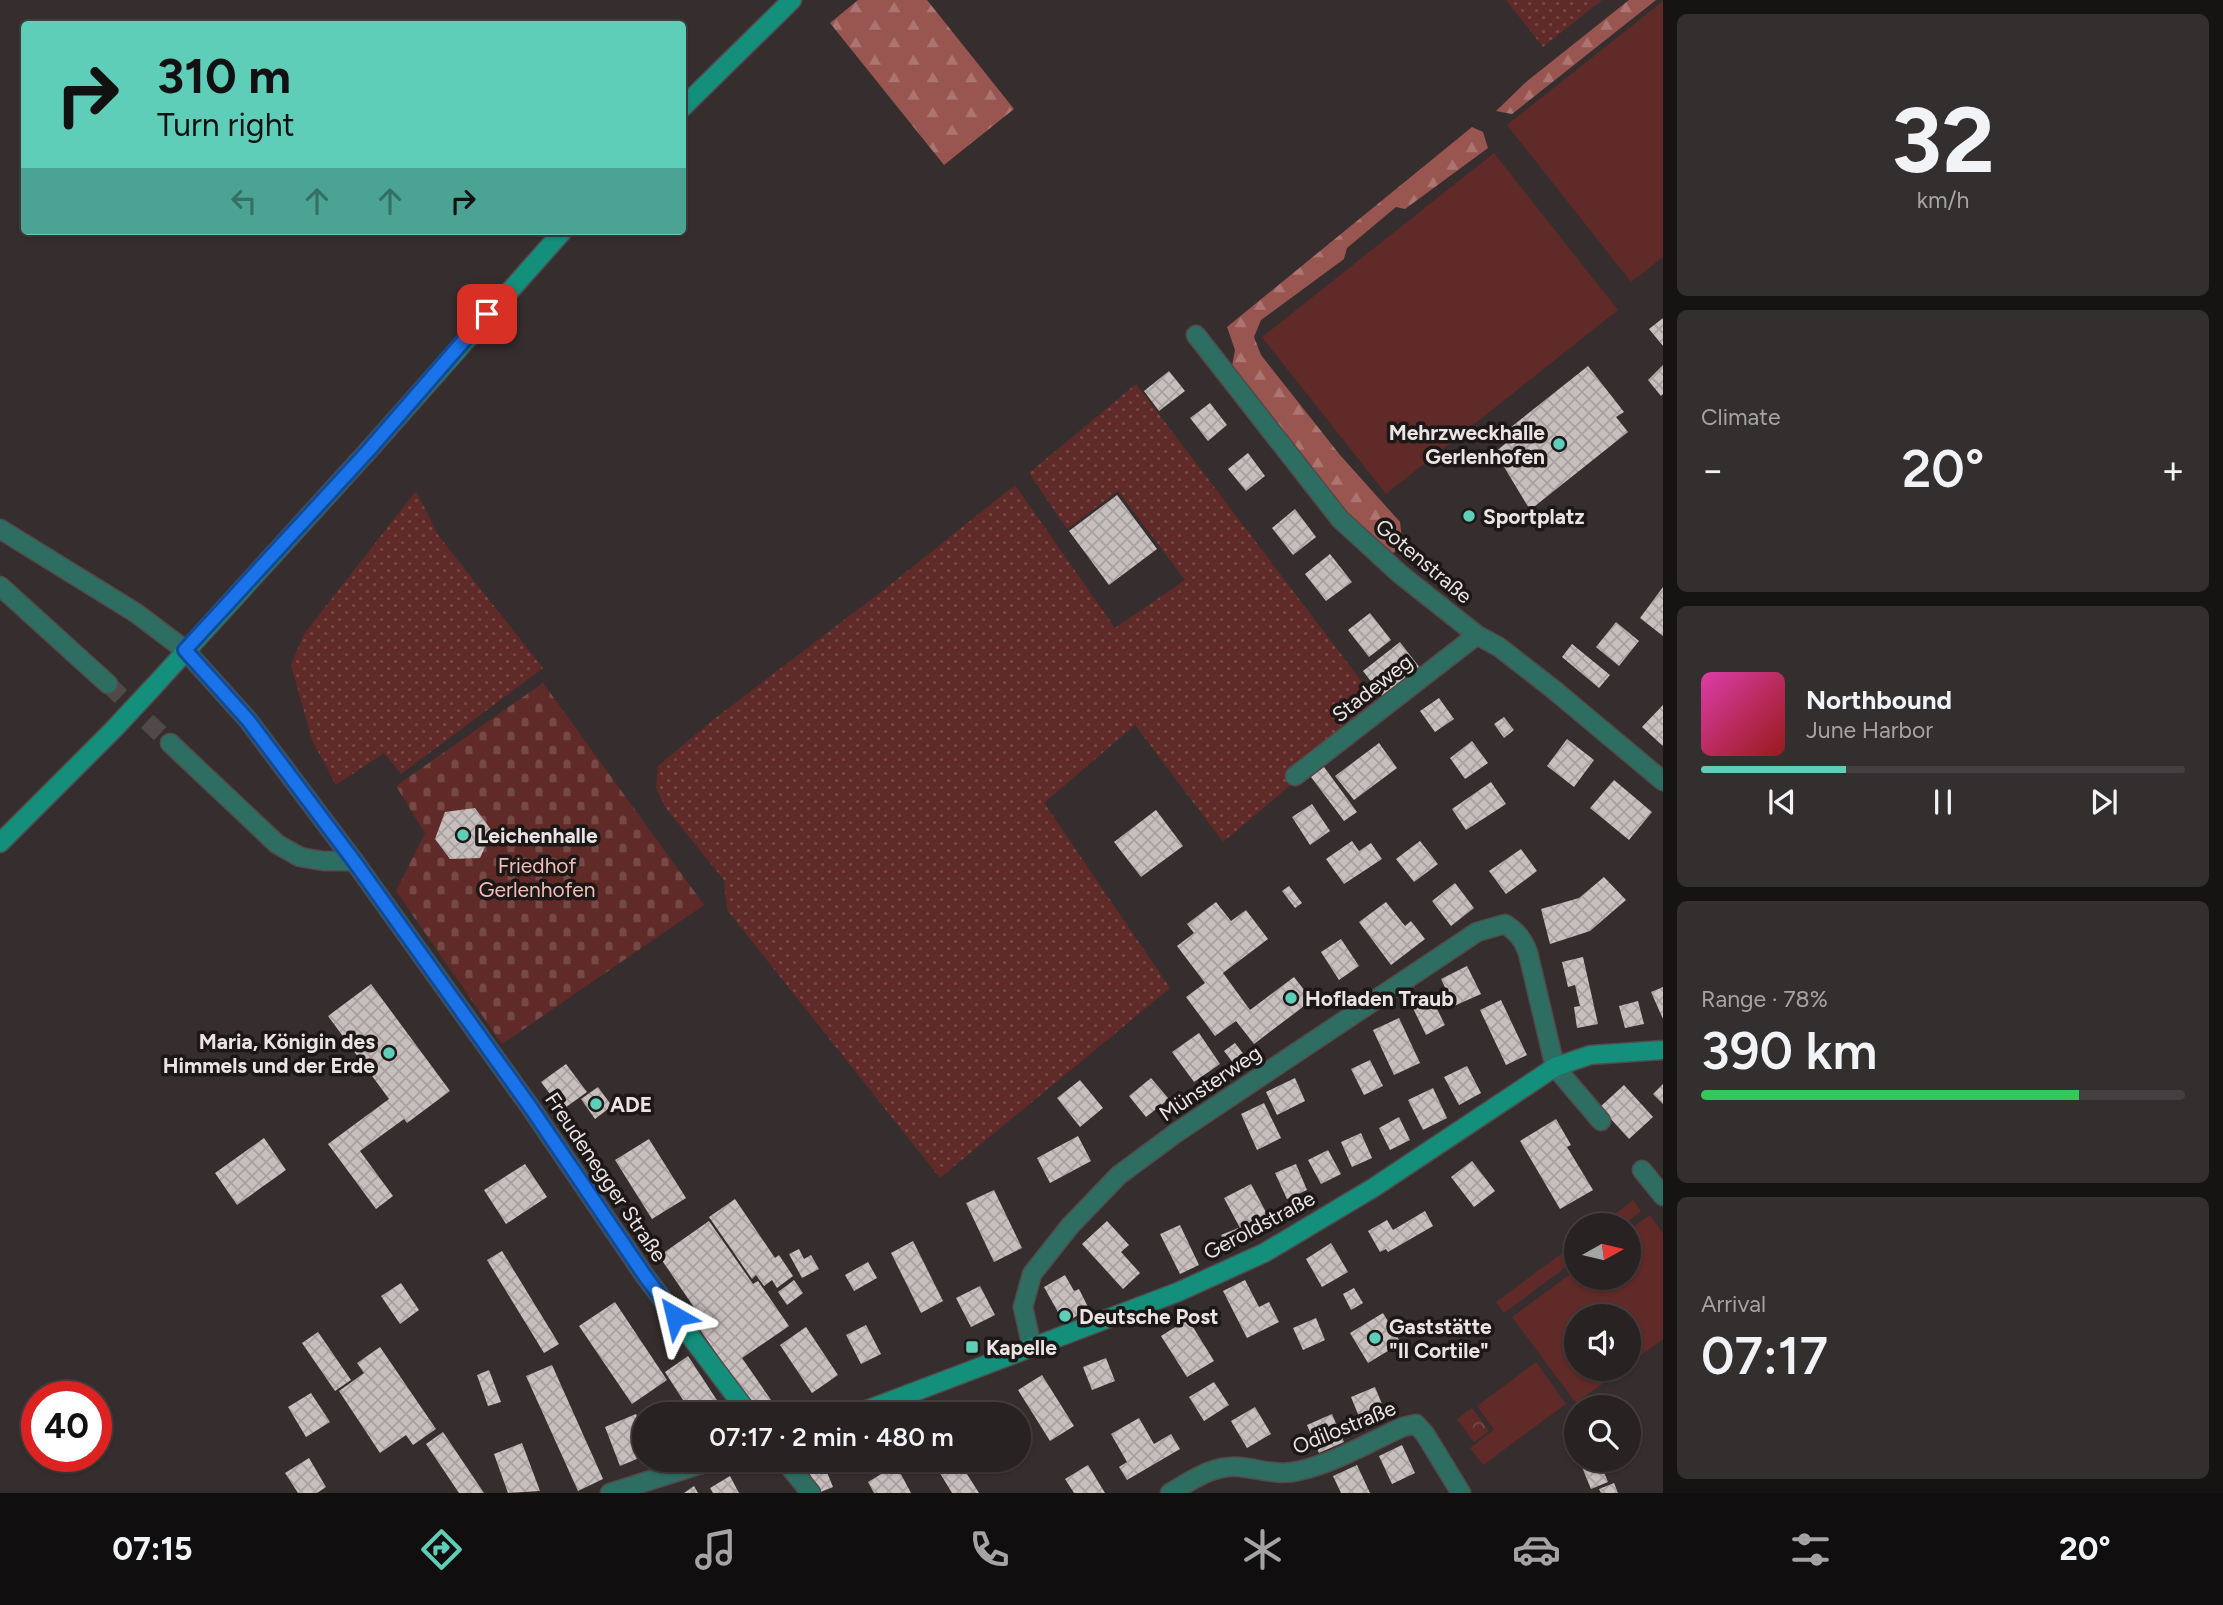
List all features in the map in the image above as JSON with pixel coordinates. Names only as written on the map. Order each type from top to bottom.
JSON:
[{"type":"street","points":[[686,104],[792,0]]},
{"type":"street","points":[[0,843],[155,685],[559,235]]},
{"type":"street","name":"Gotenstraße","points":[[1196,335],[1340,519],[1400,574],[1477,635],[1499,647],[1545,683],[1663,781]]},
{"type":"street","name":"Freudenegger Straße","points":[[0,529],[136,613],[185,650],[248,720],[354,861],[531,1108],[645,1276],[740,1402]]},
{"type":"street","points":[[0,586],[108,684]]},
{"type":"street","name":"Stadeweg","points":[[1295,776],[1477,635]]},
{"type":"street","points":[[170,743],[277,844],[300,857],[323,861],[354,861]]},
{"type":"street","name":"Münsterweg","points":[[1032,1347],[1023,1307],[1032,1274],[1070,1226],[1119,1175],[1176,1133],[1477,932],[1505,924],[1523,940],[1555,1067]]},
{"type":"street","name":"Geroldstraße","points":[[888,1402],[1178,1292],[1264,1253],[1373,1188],[1555,1067],[1590,1055],[1663,1050]]},
{"type":"street","points":[[1555,1067],[1601,1121]]},
{"type":"street","points":[[1642,1170],[1663,1196]]},
{"type":"street","name":"Odilostraße","points":[[1170,1493],[1205,1472],[1221,1468],[1238,1466],[1280,1474],[1306,1469],[1403,1427],[1416,1424],[1461,1493]]},
{"type":"street","points":[[610,1493],[676,1472]]},
{"type":"street","points":[[794,1472],[811,1493]]},
{"type":"green space","points":[[858,0],[927,0],[1014,109],[944,165],[830,23]]},
{"type":"green space","points":[[1506,0],[1602,0],[1543,47]]},
{"type":"green space","points":[[1629,0],[1656,0],[1512,114],[1496,111],[1526,82]]},
{"type":"green space","points":[[1663,1],[1663,257],[1631,282],[1507,125]]},
{"type":"green space","points":[[1472,127],[1483,132],[1488,148],[1405,209],[1396,207],[1347,248],[1344,259],[1261,320],[1254,337],[1261,355],[1340,455],[1400,522],[1403,547],[1393,553],[1345,511],[1231,371],[1235,350],[1227,327]]},
{"type":"green space","points":[[1494,153],[1618,310],[1386,494],[1262,337]]},
{"type":"green space","points":[[1136,384],[1378,703],[1293,783],[1223,842],[1135,725],[1044,803],[1170,988],[940,1178],[727,910],[724,880],[665,807],[656,788],[658,766],[713,720],[1015,485],[1115,628],[1185,580],[1118,491],[1067,529],[1029,473]]},
{"type":"green space","points":[[416,491],[438,535],[543,668],[401,774],[384,753],[336,785],[312,740],[291,665],[304,634]]},
{"type":"green space","name":"Friedhof Gerlenhofen","points":[[543,683],[704,905],[502,1044],[396,891],[425,833],[396,786]]},
{"type":"green space","points":[[1633,1200],[1641,1211],[1638,1213],[1616,1213]]},
{"type":"green space","points":[[1650,1215],[1663,1233],[1663,1339],[1641,1355],[1641,1304],[1564,1304],[1564,1381],[1606,1381],[1587,1395],[1570,1395],[1512,1317],[1564,1279],[1564,1290],[1642,1290],[1642,1221]]},
{"type":"green space","points":[[1564,1252],[1564,1269],[1504,1313],[1496,1302]]},
{"type":"green space","points":[[1536,1362],[1564,1401],[1564,1405],[1483,1465],[1470,1448],[1494,1430],[1477,1406]]},
{"type":"green space","points":[[1472,1408],[1489,1431],[1474,1442],[1457,1419]]},
{"type":"building","points":[[1663,318],[1663,346],[1649,329]]},
{"type":"building","points":[[1663,365],[1663,394],[1661,396],[1648,380]]},
{"type":"building","name":"Mehrzweckhalle Gerlenhofen","points":[[1588,366],[1624,412],[1616,417],[1628,432],[1530,510],[1495,452],[1515,436],[1510,428]]},
{"type":"building","points":[[1169,371],[1185,391],[1159,411],[1144,391]]},
{"type":"building","points":[[1210,403],[1227,425],[1208,441],[1190,418]]},
{"type":"building","points":[[1248,453],[1265,476],[1246,491],[1228,469]]},
{"type":"building","points":[[1117,495],[1157,549],[1109,585],[1069,531]]},
{"type":"building","points":[[1295,509],[1316,537],[1293,555],[1272,528]]},
{"type":"building","points":[[1330,554],[1352,582],[1326,601],[1305,574]]},
{"type":"building","points":[[1663,587],[1663,636],[1640,618]]},
{"type":"building","points":[[1370,613],[1391,640],[1369,657],[1348,630]]},
{"type":"building","points":[[1616,622],[1639,641],[1619,666],[1596,647]]},
{"type":"building","points":[[1400,642],[1420,668],[1383,697],[1363,671]]},
{"type":"building","points":[[1572,644],[1610,675],[1599,688],[1562,657]]},
{"type":"building","points":[[1439,698],[1454,719],[1435,732],[1420,711]]},
{"type":"building","points":[[1663,705],[1663,746],[1642,727]]},
{"type":"building","points":[[1504,717],[1514,730],[1504,738],[1494,724]]},
{"type":"building","points":[[1567,739],[1594,760],[1574,787],[1547,766]]},
{"type":"building","points":[[1472,741],[1488,763],[1465,779],[1450,758]]},
{"type":"building","points":[[1379,743],[1397,768],[1354,800],[1335,776]]},
{"type":"building","points":[[1324,767],[1357,812],[1344,821],[1311,777]]},
{"type":"building","points":[[1614,780],[1652,812],[1629,840],[1590,808]]},
{"type":"building","points":[[1491,782],[1506,804],[1466,830],[1452,809]]},
{"type":"building","points":[[1312,804],[1330,831],[1310,845],[1292,817]]},
{"type":"building","name":"Leichenhalle","points":[[475,808],[492,831],[480,858],[450,859],[435,839],[445,812]]},
{"type":"building","points":[[1156,810],[1183,846],[1141,877],[1114,842]]},
{"type":"building","points":[[1352,841],[1359,851],[1371,843],[1382,859],[1344,884],[1326,859]]},
{"type":"building","points":[[1420,841],[1438,864],[1414,882],[1396,859]]},
{"type":"building","points":[[1521,849],[1537,871],[1506,894],[1489,871]]},
{"type":"building","points":[[1604,877],[1626,900],[1590,931],[1550,944],[1541,909],[1579,898]]},
{"type":"building","points":[[1455,883],[1474,908],[1451,926],[1432,901]]},
{"type":"building","points":[[1289,886],[1302,903],[1295,908],[1282,891]]},
{"type":"building","points":[[1216,902],[1231,921],[1246,910],[1268,939],[1223,973],[1250,1010],[1294,977],[1312,1000],[1254,1044],[1236,1021],[1215,1036],[1186,997],[1205,983],[1177,946],[1194,933],[1187,924]]},
{"type":"building","points":[[1386,902],[1405,926],[1411,921],[1425,939],[1391,965],[1359,922]]},
{"type":"building","points":[[1341,939],[1359,966],[1339,980],[1321,952]]},
{"type":"building","points":[[1583,957],[1598,1024],[1577,1028],[1574,1007],[1580,1006],[1575,985],[1568,987],[1562,962]]},
{"type":"building","points":[[1467,966],[1481,994],[1454,1006],[1441,979]]},
{"type":"building","name":"Maria, Königin des Himmels und der Erde","points":[[371,984],[450,1091],[407,1123],[404,1119],[360,1151],[393,1196],[376,1209],[328,1144],[389,1099],[328,1016]]},
{"type":"building","points":[[1663,987],[1663,1019],[1651,992]]},
{"type":"building","points":[[1431,997],[1445,1025],[1426,1035],[1412,1006]]},
{"type":"building","points":[[1501,1000],[1527,1055],[1506,1065],[1480,1010]]},
{"type":"building","points":[[1638,1001],[1644,1024],[1625,1028],[1619,1006]]},
{"type":"building","points":[[1399,1018],[1420,1063],[1394,1075],[1373,1030]]},
{"type":"building","points":[[1199,1033],[1220,1064],[1194,1082],[1172,1052]]},
{"type":"building","points":[[1235,1043],[1245,1056],[1234,1064],[1224,1051]]},
{"type":"building","points":[[1370,1060],[1383,1086],[1364,1095],[1351,1069]]},
{"type":"building","points":[[566,1064],[587,1092],[562,1110],[541,1082]]},
{"type":"building","points":[[1467,1066],[1481,1093],[1459,1105],[1444,1077]]},
{"type":"building","points":[[1151,1078],[1169,1099],[1146,1117],[1129,1096]]},
{"type":"building","points":[[1295,1078],[1305,1101],[1277,1115],[1266,1092]]},
{"type":"building","points":[[1080,1080],[1103,1108],[1080,1127],[1057,1098]]},
{"type":"building","points":[[1663,1084],[1663,1104],[1653,1094]]},
{"type":"building","points":[[1624,1085],[1653,1117],[1629,1139],[1600,1107]]},
{"type":"building","points":[[598,1087],[612,1106],[595,1119],[581,1099]]},
{"type":"building","points":[[1433,1088],[1447,1118],[1423,1130],[1408,1100]]},
{"type":"building","points":[[1264,1103],[1281,1138],[1257,1150],[1241,1114]]},
{"type":"building","points":[[1399,1117],[1410,1140],[1390,1150],[1379,1128]]},
{"type":"building","points":[[1556,1119],[1571,1145],[1567,1147],[1593,1190],[1560,1209],[1520,1141]]},
{"type":"building","points":[[1361,1133],[1372,1158],[1352,1167],[1341,1142]]},
{"type":"building","points":[[1078,1136],[1091,1161],[1050,1183],[1037,1158]]},
{"type":"building","points":[[264,1138],[286,1170],[237,1205],[215,1173]]},
{"type":"building","points":[[649,1139],[686,1198],[652,1219],[615,1160]]},
{"type":"building","points":[[1328,1150],[1341,1174],[1321,1184],[1308,1160]]},
{"type":"building","points":[[1472,1161],[1495,1191],[1474,1207],[1451,1177]]},
{"type":"building","points":[[525,1164],[547,1197],[506,1224],[484,1190]]},
{"type":"building","points":[[1296,1164],[1307,1190],[1287,1199],[1275,1173]]},
{"type":"building","points":[[1251,1184],[1267,1214],[1240,1228],[1224,1198]]},
{"type":"building","points":[[994,1190],[1022,1248],[994,1262],[966,1203]]},
{"type":"building","points":[[735,1199],[775,1258],[779,1255],[793,1276],[777,1288],[772,1280],[764,1286],[756,1275],[752,1279],[709,1217]]},
{"type":"building","points":[[1425,1211],[1433,1226],[1388,1252],[1386,1249],[1380,1252],[1368,1231],[1387,1220],[1393,1230]]},
{"type":"building","points":[[709,1221],[753,1284],[758,1281],[789,1326],[742,1358],[771,1400],[750,1402],[696,1324],[702,1319],[659,1256]]},
{"type":"building","points":[[1107,1221],[1129,1245],[1121,1252],[1140,1273],[1123,1289],[1082,1244]]},
{"type":"building","points":[[1180,1225],[1199,1265],[1180,1274],[1160,1234]]},
{"type":"building","points":[[1238,1228],[1244,1242],[1228,1250],[1221,1235]]},
{"type":"building","points":[[913,1241],[943,1301],[921,1313],[891,1253]]},
{"type":"building","points":[[1331,1243],[1348,1272],[1322,1287],[1306,1259]]},
{"type":"building","points":[[799,1249],[804,1259],[811,1255],[819,1269],[802,1278],[789,1254]]},
{"type":"building","points":[[502,1251],[559,1344],[544,1353],[487,1260]]},
{"type":"building","points":[[868,1262],[877,1278],[854,1291],[845,1275]]},
{"type":"building","points":[[1065,1275],[1074,1291],[1079,1289],[1089,1309],[1064,1323],[1044,1287]]},
{"type":"building","points":[[794,1280],[803,1293],[787,1305],[778,1292]]},
{"type":"building","points":[[1245,1280],[1259,1307],[1269,1302],[1279,1322],[1247,1338],[1223,1291]]},
{"type":"building","points":[[401,1283],[419,1310],[400,1324],[381,1296]]},
{"type":"building","points":[[980,1286],[995,1315],[971,1327],[956,1298]]},
{"type":"building","points":[[1354,1288],[1363,1303],[1351,1310],[1343,1294]]},
{"type":"building","points":[[615,1302],[667,1380],[632,1404],[579,1326]]},
{"type":"building","name":"Gaststätte \"Il Cortile\"","points":[[1383,1313],[1401,1343],[1368,1363],[1350,1333]]},
{"type":"building","points":[[1316,1318],[1325,1340],[1303,1350],[1293,1328]]},
{"type":"building","points":[[1188,1319],[1214,1361],[1187,1377],[1161,1336]]},
{"type":"building","points":[[866,1325],[881,1354],[861,1364],[846,1335]]},
{"type":"building","points":[[806,1327],[838,1375],[812,1393],[780,1345]]},
{"type":"building","points":[[318,1332],[351,1380],[335,1391],[302,1343]]},
{"type":"building","points":[[380,1347],[436,1429],[413,1445],[406,1435],[380,1453],[339,1391],[364,1373],[357,1363]]},
{"type":"building","points":[[688,1356],[718,1402],[684,1402],[665,1372]]},
{"type":"building","points":[[1106,1358],[1115,1381],[1092,1390],[1083,1367]]},
{"type":"building","points":[[552,1365],[603,1479],[578,1491],[526,1376]]},
{"type":"building","points":[[489,1370],[501,1402],[488,1406],[477,1375]]},
{"type":"building","points":[[1042,1375],[1074,1426],[1050,1441],[1031,1411],[1031,1402],[1026,1402],[1018,1390]]},
{"type":"building","points":[[1214,1382],[1229,1405],[1204,1421],[1189,1397]]},
{"type":"building","points":[[1375,1387],[1388,1419],[1364,1429],[1351,1397]]},
{"type":"building","points":[[311,1393],[330,1422],[306,1437],[288,1407]]},
{"type":"building","points":[[1255,1407],[1271,1434],[1247,1448],[1231,1421]]},
{"type":"building","points":[[1332,1414],[1344,1442],[1319,1453],[1307,1425]]},
{"type":"building","points":[[632,1416],[632,1461],[620,1466],[605,1427]]},
{"type":"building","points":[[1139,1418],[1154,1444],[1171,1434],[1180,1449],[1127,1480],[1119,1467],[1127,1462],[1111,1434]]},
{"type":"building","points":[[443,1432],[484,1493],[459,1493],[426,1444]]},
{"type":"building","points":[[522,1443],[540,1491],[508,1493],[494,1454]]},
{"type":"building","points":[[1402,1445],[1415,1473],[1392,1484],[1379,1456]]},
{"type":"building","points":[[309,1458],[326,1487],[317,1493],[298,1493],[285,1473]]},
{"type":"building","points":[[1088,1465],[1105,1493],[1074,1493],[1065,1479]]},
{"type":"building","points":[[1357,1465],[1370,1493],[1341,1493],[1333,1476]]},
{"type":"building","points":[[809,1472],[827,1472],[833,1487],[818,1493]]},
{"type":"building","points":[[884,1472],[900,1472],[911,1493],[874,1493],[868,1482]]},
{"type":"building","points":[[939,1472],[966,1472],[979,1493],[952,1493]]},
{"type":"building","points":[[1584,1472],[1604,1472],[1608,1482],[1591,1489]]},
{"type":"building","points":[[730,1476],[739,1493],[713,1493],[710,1488]]},
{"type":"building","points":[[1614,1483],[1618,1493],[1601,1493],[1599,1489]]},
{"type":"building","points":[[694,1486],[698,1493],[684,1493]]},
{"type":"tunnel","points":[[108,684],[170,743]]},
{"type":"place","name":"Mehrzweckhalle Gerlenhofen","points":[[1559,444]]},
{"type":"place","name":"Sportplatz","points":[[1469,516]]},
{"type":"place","name":"Leichenhalle","points":[[463,835]]},
{"type":"place","name":"Hofladen Traub","points":[[1291,998]]},
{"type":"place","name":"Maria, Königin des Himmels und der Erde","points":[[389,1053]]},
{"type":"place","name":"ADE","points":[[596,1104]]},
{"type":"place","name":"Deutsche Post","points":[[1065,1316]]},
{"type":"place","name":"Gaststätte \"Il Cortile\"","points":[[1375,1338]]},
{"type":"place","name":"Kapelle","points":[[972,1347]]},
{"type":"route","points":[[487,314],[368,451],[185,650],[248,720],[354,861],[531,1108],[675,1316]]}]
